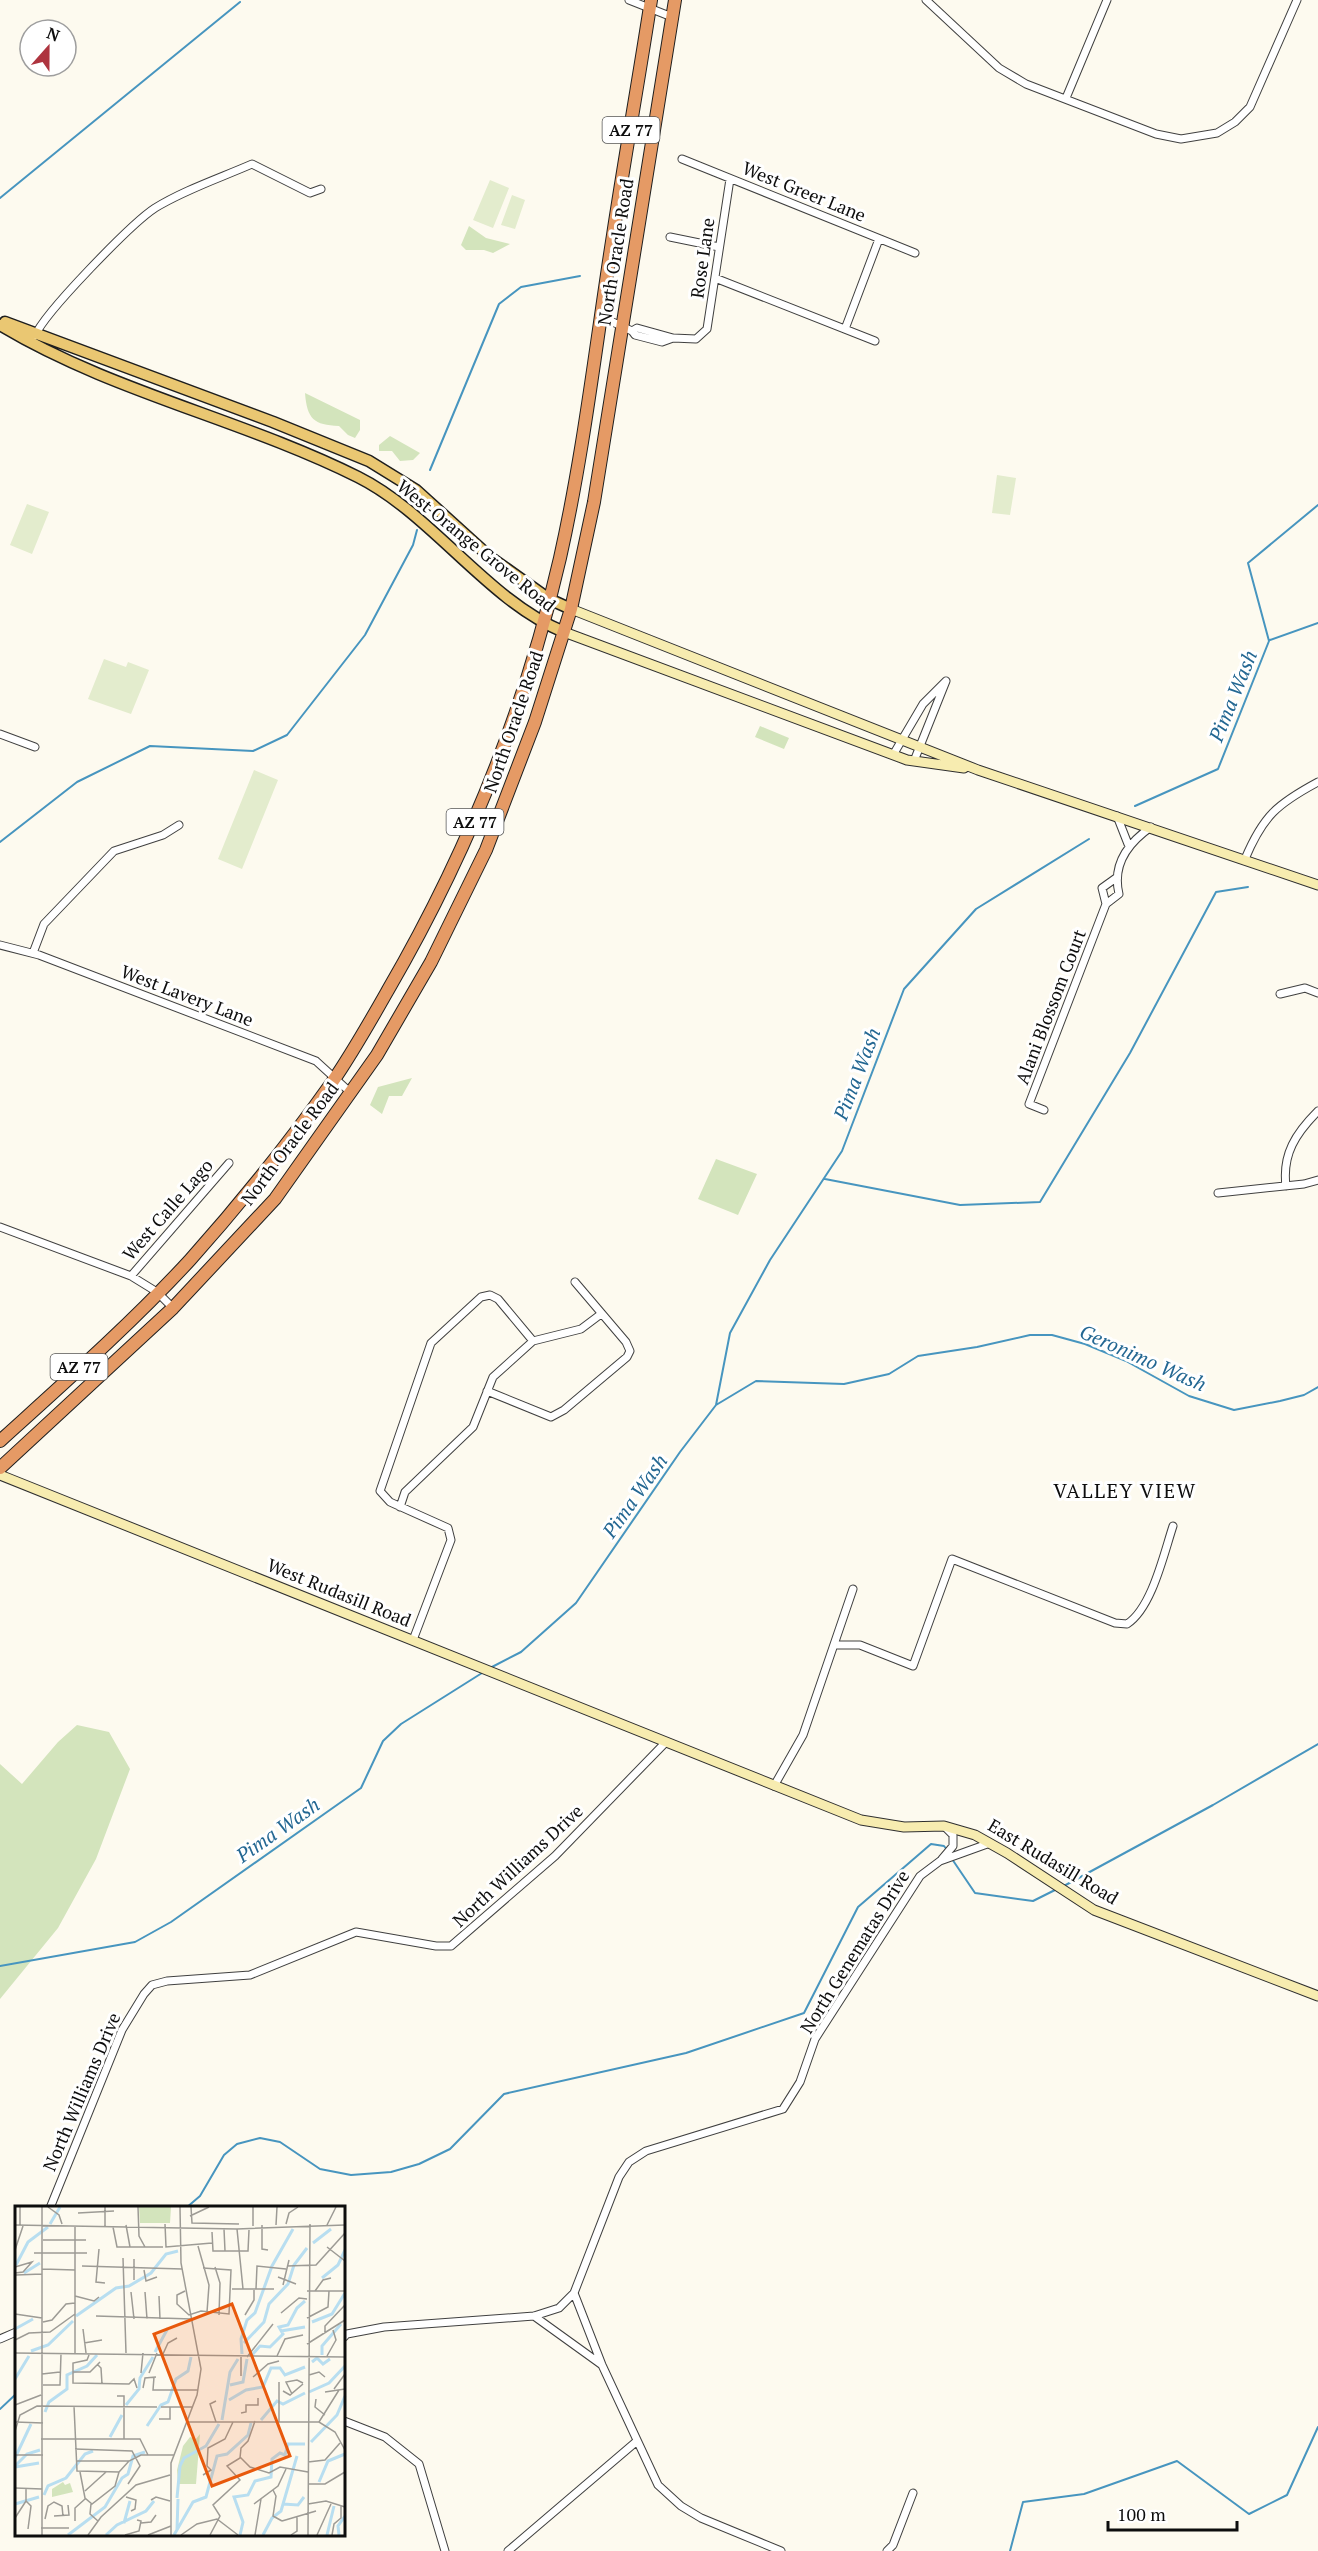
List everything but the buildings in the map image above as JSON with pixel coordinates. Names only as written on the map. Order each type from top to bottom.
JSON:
[{"type":"highway","name":"North Oracle Road","points":[[0,1468],[173,1308],[275,1199],[352,1093],[431,962],[486,850],[535,722],[571,609],[627,329],[675,0]]},
{"type":"highway","name":"North Oracle Road","points":[[0,1441],[188,1261],[253,1186],[336,1077],[414,948],[462,852],[493,781],[549,599],[586,422],[650,4]]},
{"type":"main road","name":"West Orange Grove Road","points":[[0,322],[34,339],[369,461],[416,489],[490,557],[549,599],[571,609]]},
{"type":"main road","name":"West Orange Grove Road","points":[[34,339],[63,359],[267,438],[360,478],[407,509],[439,539],[543,623],[564,632]]},
{"type":"street","points":[[629,0],[650,4],[672,17]]},
{"type":"street","points":[[926,0],[999,68],[1026,84],[1156,134],[1181,139],[1217,132],[1235,122],[1250,107],[1297,0]]},
{"type":"street","points":[[1066,98],[1107,0]]},
{"type":"street","name":"West Greer Lane","points":[[682,159],[915,253]]},
{"type":"street","points":[[34,339],[57,305],[154,208],[252,164],[310,193],[321,189]]},
{"type":"street","name":"Rose Lane","points":[[627,329],[635,335],[662,342],[673,338],[691,340],[704,334],[709,322],[730,178]]},
{"type":"street","points":[[670,237],[719,248]]},
{"type":"street","points":[[845,330],[879,238]]},
{"type":"street","points":[[715,278],[875,341]]},
{"type":"street","points":[[603,316],[627,329]]},
{"type":"street","name":"West Orange Grove Road","points":[[571,609],[978,770],[1318,885]]},
{"type":"street","name":"West Orange Grove Road","points":[[564,632],[893,755],[914,761],[978,770]]},
{"type":"street","points":[[893,755],[923,704],[946,681],[914,761]]},
{"type":"street","points":[[0,734],[36,747]]},
{"type":"street","points":[[1245,860],[1257,831],[1269,813],[1285,800],[1318,782]]},
{"type":"street","points":[[1116,815],[1128,844],[1151,827]]},
{"type":"street","points":[[33,953],[44,924],[114,851],[163,835],[179,825]]},
{"type":"street","name":"Alani Blossom Court","points":[[1044,1110],[1029,1104],[1106,904],[1119,894],[1116,878],[1128,844]]},
{"type":"street","name":"Alani Blossom Court","points":[[1106,904],[1102,888],[1116,878]]},
{"type":"street","name":"West Lavery Lane","points":[[0,945],[33,953],[316,1061],[352,1093]]},
{"type":"street","points":[[1280,994],[1305,988],[1318,993]]},
{"type":"street","points":[[1286,1186],[1287,1154],[1302,1126],[1318,1111]]},
{"type":"street","name":"West Calle Lago","points":[[131,1276],[229,1163]]},
{"type":"street","points":[[1218,1193],[1286,1186],[1318,1180]]},
{"type":"street","points":[[0,1227],[131,1276],[157,1292],[173,1308]]},
{"type":"street","points":[[487,1391],[551,1417],[564,1410],[627,1357],[630,1351],[576,1282]]},
{"type":"street","points":[[413,1640],[451,1540],[448,1528],[390,1502],[380,1491],[431,1343],[481,1297],[490,1295],[498,1299],[533,1341]]},
{"type":"street","points":[[400,1507],[405,1492],[473,1427],[493,1377],[533,1341],[581,1329],[602,1314]]},
{"type":"street","name":"West Rudasill Road","points":[[0,1475],[665,1743]]},
{"type":"street","points":[[835,1645],[860,1645],[913,1666],[952,1559],[1115,1623],[1127,1624],[1136,1618],[1157,1576],[1173,1526]]},
{"type":"street","points":[[774,1786],[803,1734],[854,1588]]},
{"type":"street","name":"East Rudasill Road","points":[[665,1743],[861,1820],[904,1827],[945,1827],[975,1835],[1094,1910],[1318,1996]]},
{"type":"street","name":"North Williams Drive","points":[[51,2206],[122,2030],[134,2007],[152,1985],[167,1981],[250,1975],[356,1932],[435,1946],[451,1946],[555,1856],[665,1743]]},
{"type":"street","points":[[938,1863],[953,1846],[953,1835],[945,1827]]},
{"type":"street","name":"North Genematas Drive","points":[[574,2293],[619,2177],[629,2162],[663,2144],[783,2109],[800,2082],[815,2039],[920,1876],[938,1863],[990,1843]]},
{"type":"street","points":[[345,2336],[384,2327],[534,2316],[559,2308],[574,2293],[602,2366],[658,2485],[681,2506],[701,2518],[781,2551]]},
{"type":"street","points":[[534,2316],[602,2366]]},
{"type":"street","points":[[0,2339],[15,2332]]},
{"type":"street","points":[[345,2421],[385,2437],[418,2464],[445,2551]]},
{"type":"street","points":[[508,2551],[636,2441]]},
{"type":"street","points":[[888,2551],[893,2546],[913,2493]]},
{"type":"green space","points":[[490,180],[509,188],[493,228],[473,220]]},
{"type":"green space","points":[[512,195],[525,200],[515,229],[501,225]]},
{"type":"green space","points":[[469,226],[486,238],[510,244],[493,253],[484,250],[466,250],[461,245]]},
{"type":"green space","points":[[305,393],[360,420],[360,430],[355,438],[339,426],[323,424],[313,419],[308,409]]},
{"type":"green space","points":[[390,436],[420,453],[413,460],[400,461],[392,451],[379,451],[379,445]]},
{"type":"green space","points":[[997,475],[1016,478],[1010,515],[992,513]]},
{"type":"green space","points":[[27,504],[49,512],[32,554],[10,545]]},
{"type":"green space","points":[[104,659],[126,667],[128,662],[149,670],[131,714],[88,699]]},
{"type":"green space","points":[[760,726],[789,738],[784,749],[755,737]]},
{"type":"green space","points":[[254,770],[278,780],[242,869],[218,859]]},
{"type":"green space","points":[[412,1078],[402,1096],[389,1096],[382,1114],[370,1105],[378,1087]]},
{"type":"green space","points":[[716,1159],[757,1174],[738,1215],[698,1199]]},
{"type":"green space","points":[[77,1725],[109,1732],[130,1769],[96,1859],[58,1928],[0,1999],[0,1764],[22,1784],[58,1742]]},
{"type":"waterway","points":[[0,198],[240,2]]},
{"type":"waterway","points":[[430,470],[499,304],[521,287],[580,276]]},
{"type":"waterway","name":"Pima Wash","points":[[1135,806],[1218,769],[1269,641],[1248,563],[1318,505]]},
{"type":"waterway","points":[[0,842],[77,782],[150,746],[253,751],[287,735],[365,635],[413,545],[417,530]]},
{"type":"waterway","points":[[1270,640],[1318,623]]},
{"type":"waterway","name":"Pima Wash","points":[[490,1668],[521,1652],[576,1603],[680,1452],[716,1405],[730,1333],[770,1260],[842,1151],[904,989],[976,909],[1089,839]]},
{"type":"waterway","points":[[825,1179],[960,1205],[1040,1202],[1130,1053],[1216,892],[1248,887]]},
{"type":"waterway","name":"Geronimo Wash","points":[[716,1405],[756,1381],[844,1384],[889,1374],[918,1356],[977,1347],[1030,1335],[1052,1335],[1085,1344],[1126,1361],[1189,1396],[1234,1410],[1304,1395],[1318,1387]]},
{"type":"waterway","name":"Pima Wash","points":[[0,1966],[135,1942],[171,1922],[361,1788],[383,1741],[401,1724],[482,1673]]},
{"type":"waterway","points":[[1062,1887],[1213,1805],[1318,1744]]},
{"type":"waterway","points":[[188,2206],[200,2196],[224,2155],[237,2144],[260,2138],[280,2142],[320,2169],[351,2175],[391,2172],[419,2164],[450,2149],[504,2094],[686,2053],[804,2013],[858,1907],[931,1844],[944,1846],[948,1851]]},
{"type":"waterway","points":[[952,1859],[975,1893],[1033,1901],[1057,1889]]},
{"type":"waterway","points":[[0,2409],[15,2395]]},
{"type":"waterway","points":[[1010,2551],[1023,2502],[1084,2494],[1177,2461],[1249,2514],[1287,2495],[1318,2427]]},
{"type":"district","name":"VALLEY VIEW","points":[[1125,1491]]}]
